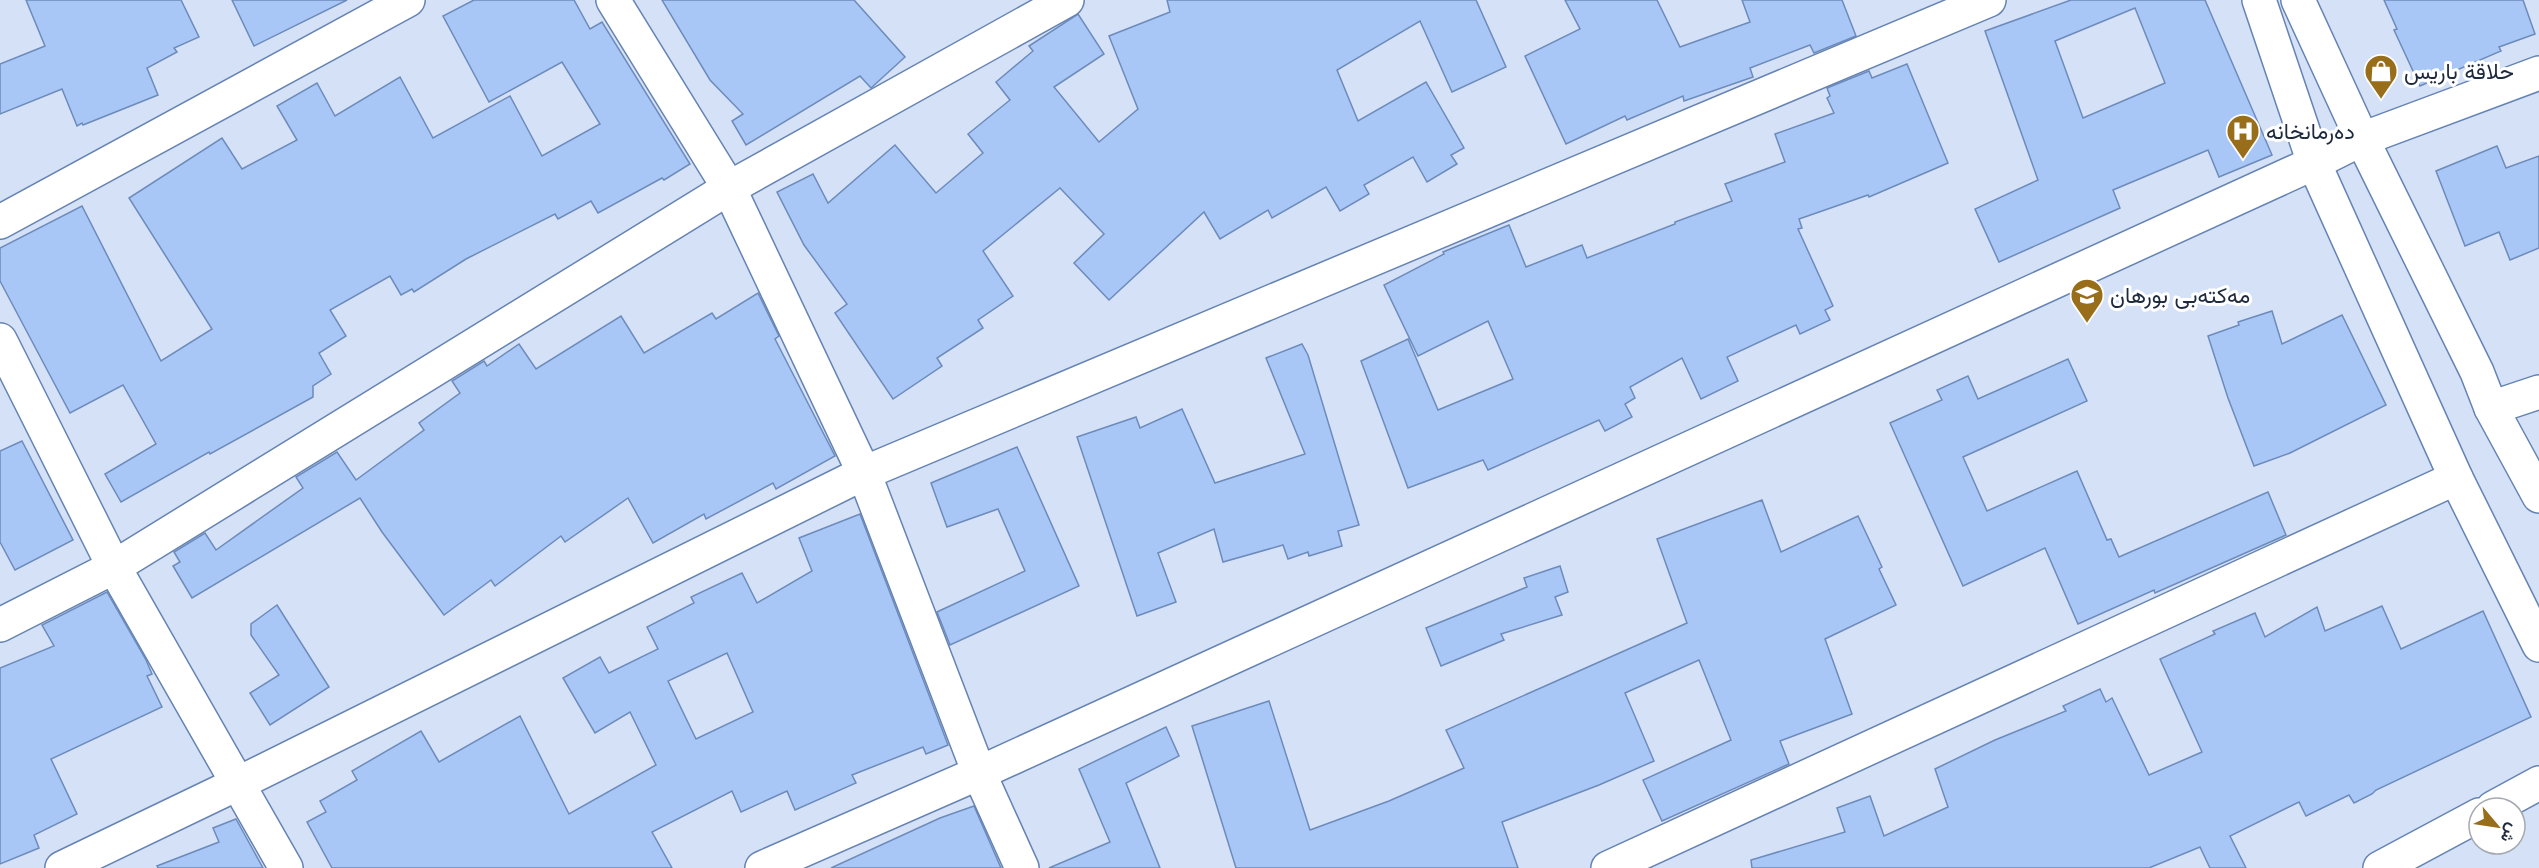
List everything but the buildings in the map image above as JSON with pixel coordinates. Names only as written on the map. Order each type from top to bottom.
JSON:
[{"type":"street","points":[[0,222],[408,0]]},
{"type":"street","points":[[613,0],[729,188],[864,473],[979,773],[1022,868]]},
{"type":"street","points":[[0,625],[114,567],[729,188],[1067,0]]},
{"type":"street","points":[[62,868],[239,783],[864,473],[1989,0]]},
{"type":"street","points":[[2259,0],[2314,163],[2456,478],[2539,645]]},
{"type":"street","points":[[2298,0],[2362,139],[2477,372],[2491,408],[2539,496]]},
{"type":"street","points":[[762,868],[979,773],[2314,163],[2362,139],[2539,73]]},
{"type":"street","points":[[0,340],[114,567],[286,868]]},
{"type":"street","points":[[2491,408],[2539,392]]},
{"type":"street","points":[[1608,868],[2456,478]]},
{"type":"street","points":[[2515,796],[2539,783]]},
{"type":"street","points":[[2380,868],[2467,821]]},
{"type":"place","name":"حلاقة باریس","points":[[2381,100]]},
{"type":"place","name":"دەرمانخانە","points":[[2243,160]]},
{"type":"place","name":"مەکتەبی بورهان","points":[[2087,324]]}]
